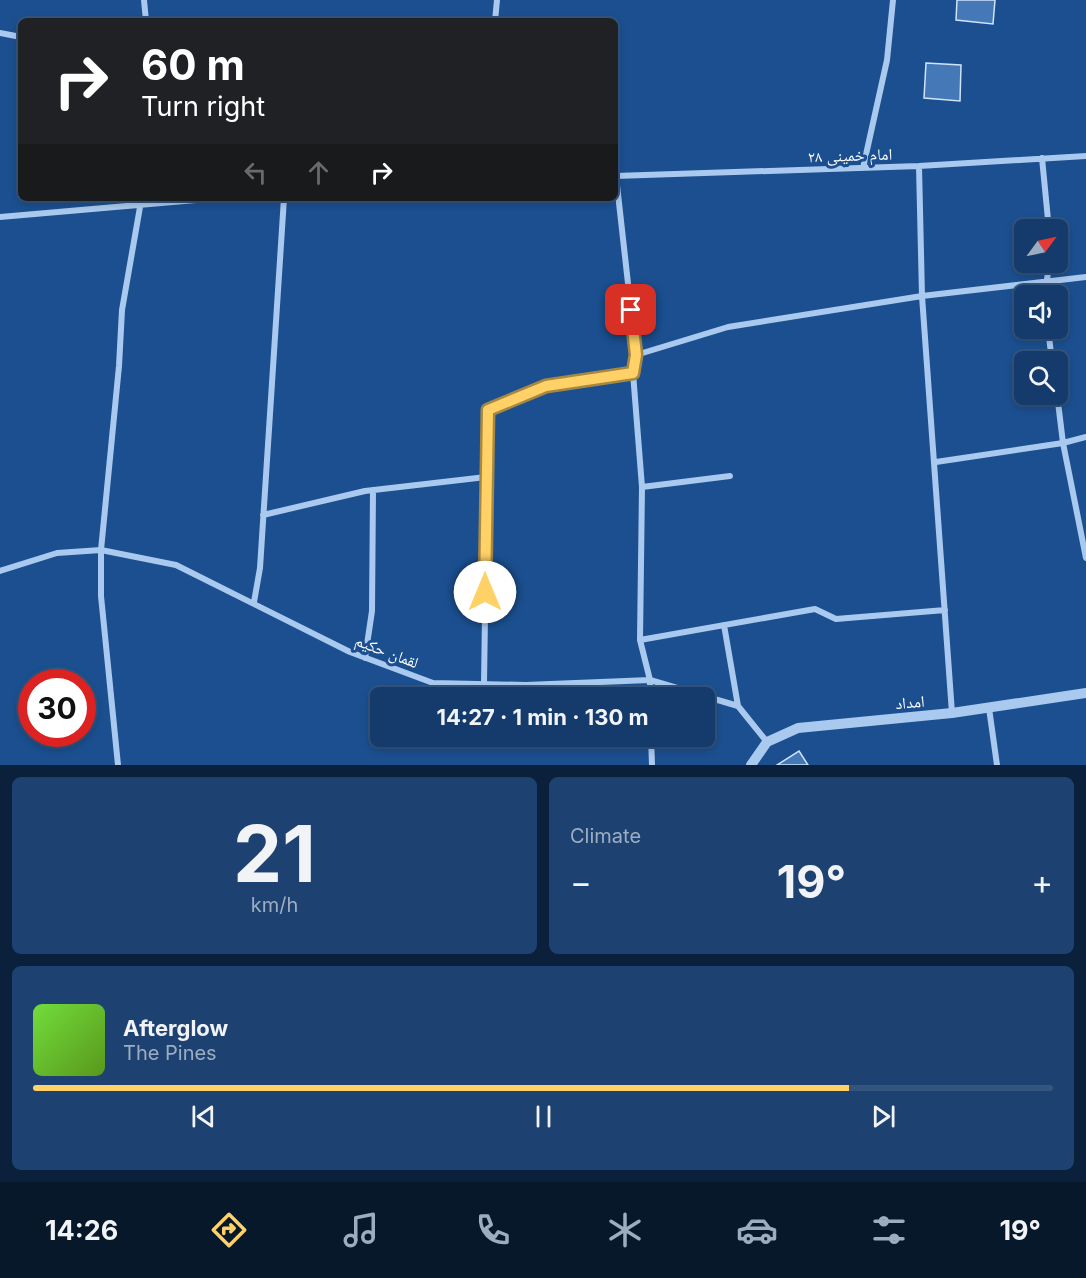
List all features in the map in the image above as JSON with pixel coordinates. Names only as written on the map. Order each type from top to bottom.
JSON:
[{"type":"street","points":[[144,0],[146,18]]},
{"type":"street","points":[[495,18],[497,0]]},
{"type":"street","points":[[863,168],[887,60],[892,0]]},
{"type":"street","points":[[0,33],[18,36]]},
{"type":"street","name":"امام خمینی ۲۸","points":[[618,176],[919,166],[1086,156]]},
{"type":"street","points":[[1042,158],[1049,219]]},
{"type":"street","points":[[919,166],[922,296],[936,462],[952,713]]},
{"type":"street","points":[[618,194],[636,355],[633,373],[642,487],[640,640],[650,687]]},
{"type":"street","points":[[0,217],[140,207],[149,202],[166,201]]},
{"type":"street","points":[[254,603],[260,568],[284,201]]},
{"type":"street","points":[[118,765],[101,596],[101,550],[119,366],[122,310],[140,207]]},
{"type":"street","points":[[1045,285],[1048,273]]},
{"type":"street","points":[[636,355],[728,327],[922,296],[1086,277]]},
{"type":"street","points":[[484,684],[488,410],[546,386],[633,373]]},
{"type":"street","points":[[1058,405],[1063,442],[1086,558]]},
{"type":"street","points":[[936,462],[1063,442],[1086,436]]},
{"type":"street","points":[[642,487],[730,476]]},
{"type":"street","points":[[263,515],[373,490],[486,477]]},
{"type":"street","points":[[365,658],[372,611],[373,490]]},
{"type":"street","name":"لقمان حکیم","points":[[0,571],[57,553],[101,550],[177,565],[365,658],[433,683],[526,685],[650,680],[738,706]]},
{"type":"street","points":[[640,640],[815,609],[836,619],[945,610]]},
{"type":"street","points":[[724,625],[738,706],[767,742],[751,765]]},
{"type":"street","name":"امداد","points":[[767,742],[798,728],[952,713],[1086,693]]},
{"type":"street","points":[[989,708],[998,765]]},
{"type":"street","points":[[651,747],[652,765]]},
{"type":"building","points":[[957,0],[995,0],[993,24],[956,20]]},
{"type":"building","points":[[926,63],[961,65],[960,101],[924,98]]},
{"type":"building","points":[[799,751],[808,765],[777,765]]},
{"type":"route","points":[[485,592],[488,410],[546,386],[633,373],[636,355],[631,310]]}]
